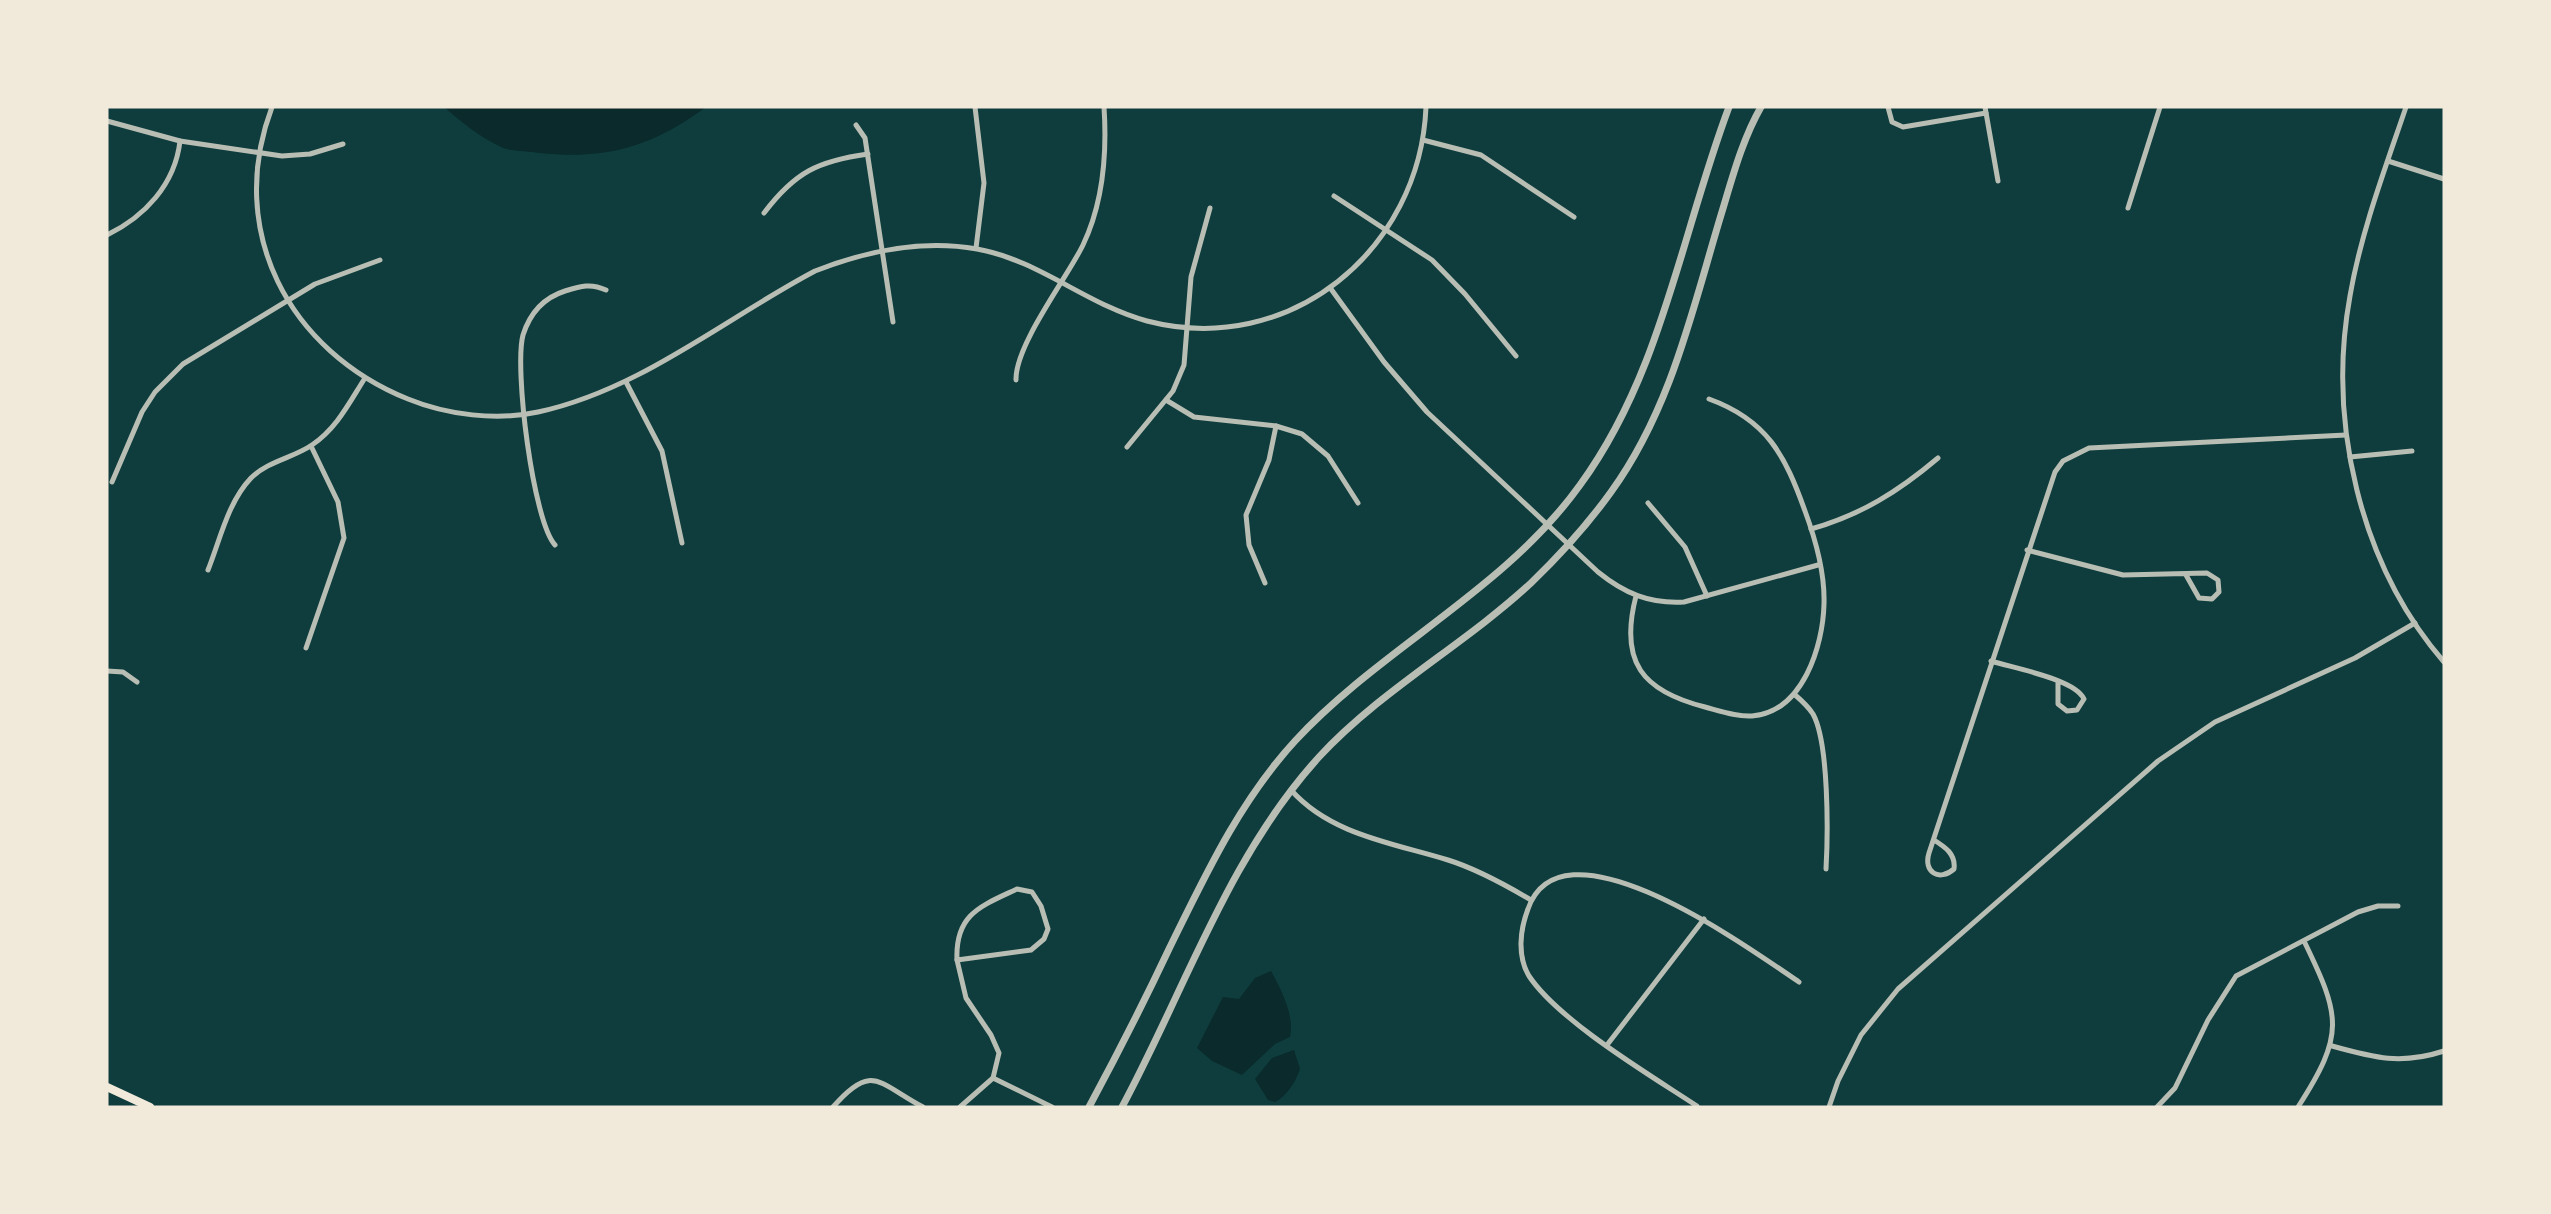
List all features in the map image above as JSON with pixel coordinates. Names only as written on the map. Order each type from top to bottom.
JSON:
[{"type":"main road","points":[[107,1087],[150,1107]]},
{"type":"street","points":[[272,107],[259,152],[258,216],[268,259],[286,301],[318,340],[365,378],[424,405],[454,412],[525,414],[587,400],[626,382],[815,271],[882,250],[930,246],[976,248],[1018,262],[1132,316],[1189,328],[1230,326],[1263,319],[1331,289],[1364,259],[1388,230],[1408,193],[1423,140],[1426,107]]},
{"type":"street","points":[[975,107],[984,176],[976,248]]},
{"type":"street","points":[[1016,380],[1031,338],[1083,244],[1097,200],[1105,152],[1104,107]]},
{"type":"street","points":[[1089,1107],[1225,838],[1269,773],[1296,741],[1343,695],[1521,554],[1580,485],[1634,393],[1665,310],[1698,196],[1729,107]]},
{"type":"street","points":[[1122,1107],[1242,863],[1291,790],[1321,755],[1366,713],[1513,597],[1569,545],[1626,469],[1668,389],[1689,329],[1737,164],[1761,107]]},
{"type":"street","points":[[1888,107],[1892,122],[1903,127],[1986,110],[1998,181]]},
{"type":"street","points":[[2128,208],[2161,107]]},
{"type":"street","points":[[2406,107],[2365,233],[2350,297],[2343,377],[2346,435],[2370,531],[2390,579],[2415,623],[2444,662]]},
{"type":"street","points":[[107,121],[180,141],[296,157],[343,144]]},
{"type":"street","points":[[856,125],[865,138],[893,322]]},
{"type":"street","points":[[1423,140],[1480,155],[1574,217]]},
{"type":"street","points":[[107,235],[134,220],[150,206],[170,173],[180,141]]},
{"type":"street","points":[[764,213],[786,187],[811,168],[833,159],[868,154]]},
{"type":"street","points":[[2388,161],[2444,179]]},
{"type":"street","points":[[1334,196],[1388,230],[1445,273],[1516,356]]},
{"type":"street","points":[[1127,447],[1166,400],[1184,365],[1191,277],[1210,208]]},
{"type":"street","points":[[112,482],[142,412],[175,371],[324,280],[380,260]]},
{"type":"street","points":[[555,545],[546,533],[539,512],[525,414],[521,351],[533,313],[544,301],[560,292],[590,284],[606,290]]},
{"type":"street","points":[[1331,289],[1384,362],[1427,412],[1607,579],[1636,596],[1671,603],[1707,596],[1818,565]]},
{"type":"street","points":[[208,570],[244,487],[272,463],[311,446],[340,419],[365,378]]},
{"type":"street","points":[[626,382],[662,452],[682,543]]},
{"type":"street","points":[[1636,596],[1628,632],[1631,649],[1643,676],[1660,691],[1701,706],[1753,716],[1770,711],[1794,694],[1810,665],[1823,617],[1824,590],[1811,529],[1787,464],[1771,439],[1745,416],[1709,399]]},
{"type":"street","points":[[1166,400],[1194,417],[1276,426],[1296,431],[1320,447],[1334,463],[1358,503]]},
{"type":"street","points":[[1265,583],[1249,545],[1246,515],[1269,460],[1276,426]]},
{"type":"street","points":[[1934,840],[1953,855],[1955,865],[1950,873],[1938,876],[1929,869],[1926,862],[2027,550],[2055,472],[2063,461],[2089,448],[2346,435]]},
{"type":"street","points":[[306,648],[344,538],[338,502],[311,446]]},
{"type":"street","points":[[2350,457],[2412,451]]},
{"type":"street","points":[[1811,529],[1851,517],[1881,502],[1938,458]]},
{"type":"street","points":[[1648,503],[1685,547],[1707,596]]},
{"type":"street","points":[[2027,550],[2123,575],[2207,573],[2216,576],[2219,592],[2212,600],[2199,598],[2186,575]]},
{"type":"street","points":[[1829,1107],[1838,1081],[1861,1035],[1898,989],[2158,761],[2215,722],[2355,658],[2415,623]]},
{"type":"street","points":[[1991,661],[2058,681],[2080,691],[2084,699],[2077,710],[2067,711],[2058,704],[2058,681]]},
{"type":"street","points":[[107,671],[123,672],[137,682]]},
{"type":"street","points":[[1794,694],[1812,713],[1819,729],[1828,814],[1826,869]]},
{"type":"street","points":[[1291,790],[1310,808],[1362,836],[1401,850],[1462,865],[1531,900]]},
{"type":"street","points":[[1697,1106],[1607,1045],[1543,991],[1525,967],[1521,931],[1531,900],[1563,877],[1590,874],[1649,893],[1704,919],[1800,982]]},
{"type":"street","points":[[957,960],[1036,947],[1048,929],[1035,895],[1027,890],[1017,889],[972,912],[960,932],[957,960],[966,998],[997,1048],[999,1060],[993,1078],[960,1107]]},
{"type":"street","points":[[2157,1107],[2175,1088],[2208,1020],[2236,976],[2358,912],[2378,906],[2398,906]]},
{"type":"street","points":[[1607,1045],[1704,919]]},
{"type":"street","points":[[2298,1107],[2332,1046],[2331,998],[2304,941]]},
{"type":"street","points":[[2332,1046],[2370,1057],[2416,1060],[2444,1051]]},
{"type":"street","points":[[993,1078],[1052,1107]]},
{"type":"street","points":[[833,1107],[855,1083],[866,1080],[880,1082],[923,1107]]},
{"type":"water","points":[[444,107],[706,107],[667,132],[627,148],[563,155],[515,151],[501,147],[471,129]]},
{"type":"water","points":[[1271,971],[1289,1012],[1290,1037],[1275,1044],[1242,1075],[1212,1061],[1197,1048],[1223,997],[1239,999],[1255,978]]},
{"type":"water","points":[[1294,1050],[1300,1069],[1296,1078],[1279,1099],[1275,1102],[1268,1100],[1255,1079],[1272,1058]]}]
